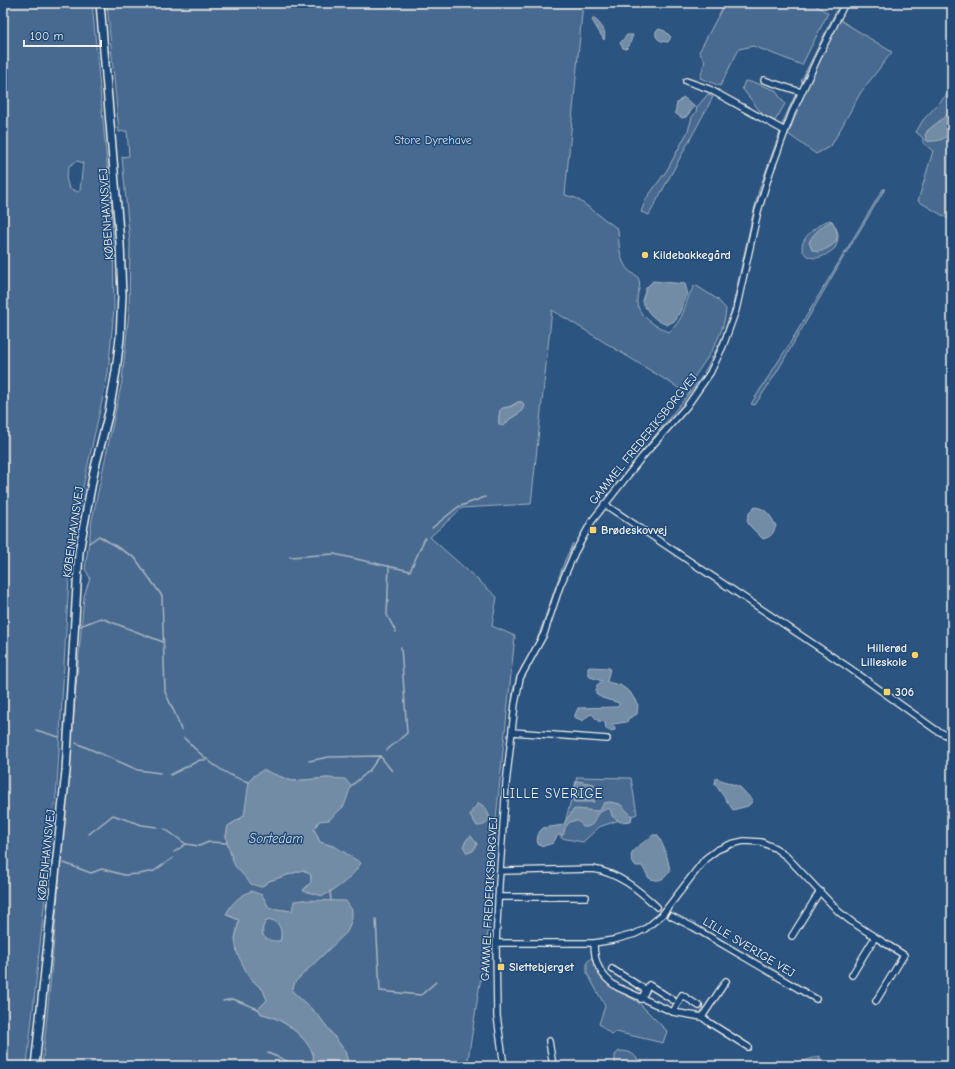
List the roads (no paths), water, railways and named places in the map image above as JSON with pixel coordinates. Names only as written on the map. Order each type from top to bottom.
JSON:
[{"type":"main road","name":"KØBENHAVNSVEJ","points":[[35,1066],[66,772],[79,552],[94,471],[109,412],[120,338],[122,295],[120,244],[100,3]]},
{"type":"street","name":"GAMMEL FREDERIKSBORGVEJ","points":[[504,1066],[497,1016],[496,943],[498,897],[512,732],[517,691],[522,673],[544,634],[554,601],[575,552],[592,521],[604,504],[687,406],[710,373],[723,346],[736,310],[758,211],[785,131],[801,92],[845,3]]},
{"type":"street","points":[[764,80],[801,92]]},
{"type":"street","points":[[686,81],[709,89],[785,131]]},
{"type":"street","points":[[604,504],[842,663],[936,730],[951,738],[952,743]]},
{"type":"street","points":[[512,732],[608,740]]},
{"type":"street","points":[[496,943],[594,943],[625,937],[640,931],[654,922],[669,907],[705,859],[716,850],[744,841],[761,842],[775,848],[788,857],[839,912],[904,955],[876,1001]]},
{"type":"street","points":[[500,871],[593,869],[607,871],[625,881],[657,906]]},
{"type":"street","points":[[792,936],[820,891]]},
{"type":"street","points":[[498,897],[586,897]]},
{"type":"street","name":"LILLE SVERIGE VEJ","points":[[671,916],[693,927],[816,999]]},
{"type":"street","points":[[852,975],[875,937]]},
{"type":"street","points":[[594,943],[596,962],[604,976],[617,987],[673,1012],[702,1017],[748,1047]]},
{"type":"street","points":[[612,969],[646,990]]},
{"type":"street","points":[[702,1017],[726,981]]},
{"type":"street","points":[[642,999],[649,985],[673,1000]]},
{"type":"street","points":[[673,1012],[682,995],[699,1006]]},
{"type":"street","points":[[549,1041],[553,1066]]},
{"type":"water","points":[[594,18],[604,30],[604,40],[592,20]]},
{"type":"water","points":[[659,29],[665,31],[671,37],[668,42],[661,41],[657,38],[656,31]]},
{"type":"water","points":[[627,35],[633,35],[629,46],[626,49],[623,48],[620,43]]},
{"type":"water","points":[[683,97],[695,106],[686,117],[682,118],[675,113],[677,103]]},
{"type":"water","points":[[952,111],[952,132],[941,140],[927,141],[925,135],[928,130]]},
{"type":"water","points":[[832,221],[837,233],[836,241],[824,250],[818,252],[812,250],[809,242],[811,239],[822,227]]},
{"type":"water","points":[[653,281],[685,284],[688,294],[676,320],[667,325],[652,316],[642,301],[646,288]]},
{"type":"water","points":[[518,402],[522,402],[524,404],[522,410],[506,424],[502,426],[499,424],[500,410],[512,406]]},
{"type":"water","points":[[755,507],[768,513],[776,526],[771,535],[763,539],[749,525],[747,520],[750,511]]},
{"type":"water","points":[[588,667],[610,668],[607,682],[620,685],[630,692],[638,705],[637,714],[628,719],[627,722],[612,725],[615,727],[615,730],[610,731],[606,729],[605,722],[598,721],[592,714],[583,721],[574,717],[578,708],[617,707],[619,705],[619,703],[602,698],[596,694],[596,689],[598,688],[596,686],[602,681],[588,675],[590,673],[588,673]]},
{"type":"water","name":"Sortedam","points":[[263,770],[292,781],[328,778],[345,779],[351,786],[344,806],[329,820],[319,821],[314,829],[320,842],[336,847],[361,863],[344,882],[323,896],[303,891],[311,882],[311,875],[303,870],[269,881],[261,887],[251,884],[235,866],[227,843],[226,836],[228,826],[244,816],[249,782],[252,777]]},
{"type":"water","points":[[716,778],[740,787],[753,801],[748,806],[733,810],[715,784]]},
{"type":"water","points":[[577,781],[594,784],[594,787],[592,788],[588,785],[584,788],[582,796],[584,800],[594,800],[594,802],[574,802],[572,798]]},
{"type":"water","points":[[610,802],[620,804],[632,816],[631,821],[620,822],[612,816],[611,811],[608,808],[597,814],[596,820],[588,827],[583,827],[580,822],[573,821],[566,826],[563,835],[558,835],[553,843],[544,846],[538,844],[538,836],[543,828],[563,825],[573,810],[597,811],[600,810],[604,803]]},
{"type":"water","points":[[479,803],[486,808],[490,818],[488,822],[482,826],[477,826],[470,815]]},
{"type":"water","points":[[653,835],[658,835],[660,839],[667,857],[670,871],[664,878],[658,880],[649,878],[642,866],[635,866],[631,856],[636,848]]},
{"type":"water","points":[[471,836],[477,844],[473,851],[467,853],[463,846],[467,839]]},
{"type":"water","points":[[251,891],[262,895],[269,908],[292,911],[294,901],[346,901],[352,910],[352,919],[347,932],[295,982],[292,991],[318,1015],[345,1051],[349,1066],[312,1066],[313,1054],[305,1040],[292,1028],[277,1019],[262,1014],[258,1009],[267,1000],[263,990],[249,977],[237,953],[235,939],[239,920],[226,914],[236,900]],"holes":[[[273,920],[281,929],[280,941],[267,939],[262,934],[263,926],[266,921]]]},
{"type":"waterway","points":[[432,528],[458,507],[485,497]]},
{"type":"waterway","points":[[89,543],[99,536],[135,558],[162,596],[165,692],[181,730]]},
{"type":"waterway","points":[[290,557],[334,554],[410,571],[425,538]]},
{"type":"waterway","points":[[389,566],[387,615],[396,632]]},
{"type":"waterway","points":[[80,626],[101,618],[163,642]]},
{"type":"waterway","points":[[387,750],[407,733],[401,647]]},
{"type":"waterway","points":[[36,730],[59,737]]},
{"type":"waterway","points":[[184,738],[198,752],[222,770],[230,775],[249,782]]},
{"type":"waterway","points":[[76,743],[138,770],[160,773]]},
{"type":"waterway","points":[[380,756],[392,771]]},
{"type":"waterway","points":[[309,761],[329,757],[380,756]]},
{"type":"waterway","points":[[351,786],[369,771],[380,756]]},
{"type":"waterway","points":[[170,775],[200,760],[205,760]]},
{"type":"waterway","points":[[89,834],[113,815],[142,825],[157,827]]},
{"type":"waterway","points":[[165,829],[186,844],[199,846],[209,842],[227,843]]},
{"type":"waterway","points":[[174,852],[186,844]]},
{"type":"waterway","points":[[64,863],[91,873],[102,869],[124,875],[154,871],[173,858]]},
{"type":"waterway","points":[[330,891],[331,901]]},
{"type":"waterway","points":[[376,919],[380,991],[421,995],[436,982]]},
{"type":"waterway","points":[[223,1001],[233,999],[258,1009]]},
{"type":"waterway","points":[[268,1053],[289,1062],[306,1066]]},
{"type":"tunnel","points":[[657,907],[671,916]]},
{"type":"place","name":"Kildebakkegård","points":[[645,255]]},
{"type":"place","name":"Brødeskovvej","points":[[593,530]]},
{"type":"place","name":"Hillerød Lilleskole","points":[[915,655]]},
{"type":"place","name":"306","points":[[887,692]]},
{"type":"place","name":"Slettebjerget","points":[[501,967]]},
{"type":"district","name":"LILLE SVERIGE","points":[[553,793]]},
{"type":"park label","name":"Store Dyrehave","points":[[433,140]]}]
